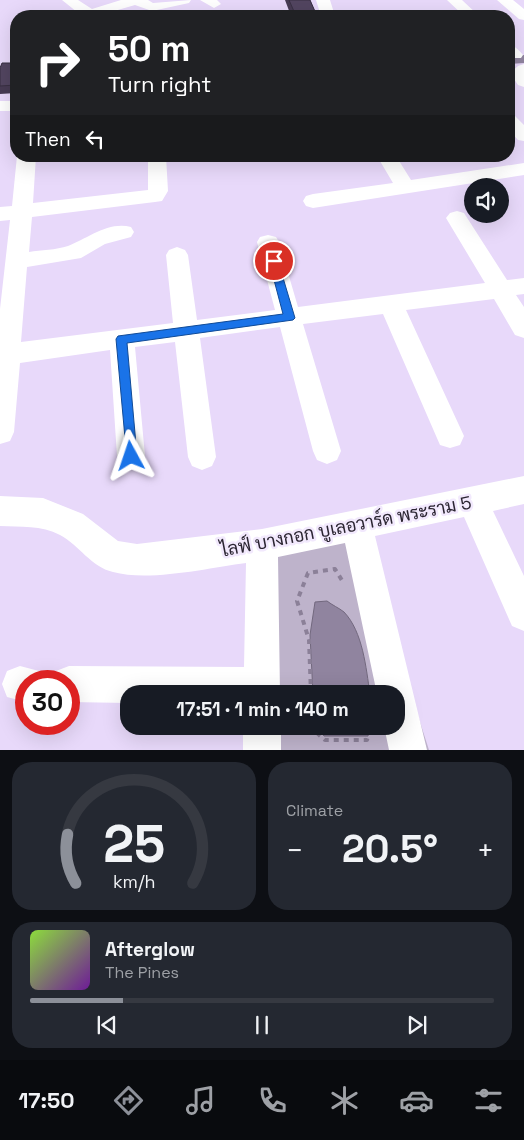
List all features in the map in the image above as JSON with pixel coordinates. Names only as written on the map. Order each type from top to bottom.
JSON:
[{"type":"street","points":[[69,0],[82,10]]},
{"type":"street","points":[[104,10],[135,0],[152,7],[184,0]]},
{"type":"street","points":[[454,0],[465,10]]},
{"type":"street","points":[[504,0],[524,16]]},
{"type":"street","points":[[524,69],[518,72],[524,82]]},
{"type":"street","points":[[515,126],[524,136]]},
{"type":"street","points":[[0,432],[17,261],[11,213],[25,162]]},
{"type":"street","points":[[11,213],[155,196],[158,192],[157,162]]},
{"type":"street","points":[[390,162],[406,187]]},
{"type":"street","points":[[468,162],[478,176]]},
{"type":"street","points":[[313,201],[524,169]]},
{"type":"street","points":[[457,218],[513,288],[524,328]]},
{"type":"street","points":[[17,261],[73,253],[97,239],[122,232]]},
{"type":"street","points":[[268,242],[327,451]]},
{"type":"street","points":[[177,255],[202,456]]},
{"type":"street","points":[[8,354],[513,288]]},
{"type":"street","points":[[391,305],[450,436]]},
{"type":"street","points":[[122,339],[131,456]]},
{"type":"street","name":"ไลฟ์ บางกอก บูเลอวาร์ด พระราม 5","points":[[0,511],[43,513],[72,526],[112,556],[137,560],[262,545],[524,490]]},
{"type":"street","points":[[473,502],[524,614]]},
{"type":"street","points":[[358,526],[394,685]]},
{"type":"street","points":[[262,545],[262,685]]},
{"type":"street","points":[[80,684],[120,686]]},
{"type":"street","points":[[262,735],[262,750]]},
{"type":"street","points":[[405,735],[408,750]]},
{"type":"path","points":[[311,685],[309,640],[297,601],[308,573],[335,569],[344,585]]},
{"type":"path","points":[[319,735],[325,740],[368,740],[369,735]]},
{"type":"shaded area","points":[[357,526],[429,750],[262,750],[262,735],[405,735],[405,685],[262,685],[262,545]]},
{"type":"shaded area","points":[[327,601],[344,612],[350,620],[360,640],[369,685],[313,685],[310,635],[315,602]]},
{"type":"shaded area","points":[[323,735],[368,735],[368,736]]},
{"type":"building","points":[[289,0],[310,0],[314,10],[293,10]]},
{"type":"building","points":[[2,63],[10,63],[10,85],[0,86],[0,68]]},
{"type":"waterway","points":[[515,60],[524,59]]},
{"type":"route","points":[[131,456],[122,339],[289,318],[274,261]]}]
